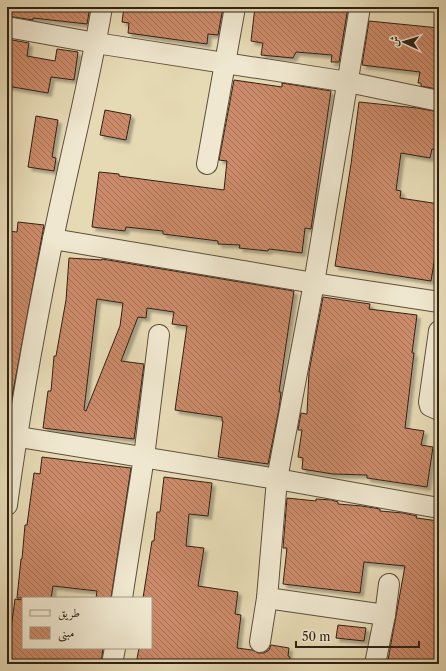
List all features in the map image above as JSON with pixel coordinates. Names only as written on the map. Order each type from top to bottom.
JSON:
[{"type":"street","points":[[7,505],[12,436],[96,43],[102,7]]},
{"type":"street","points":[[208,164],[235,7]]},
{"type":"street","points":[[260,642],[267,598],[277,478],[314,283],[360,7]]},
{"type":"street","points":[[7,27],[96,43],[348,82],[439,101]]},
{"type":"street","points":[[53,239],[314,283],[439,302]]},
{"type":"street","points":[[439,331],[429,402],[430,406],[439,410]]},
{"type":"street","points":[[122,597],[144,457],[159,335]]},
{"type":"street","points":[[12,436],[277,478],[439,508]]},
{"type":"street","points":[[375,664],[385,615],[388,584]]},
{"type":"street","points":[[267,598],[385,615]]},
{"type":"street","points":[[112,664],[114,649]]},
{"type":"building","points":[[7,7],[90,7],[87,24],[33,18],[33,20],[7,16]]},
{"type":"building","points":[[124,7],[223,7],[218,35],[208,34],[207,44],[128,33],[129,23],[122,22]]},
{"type":"building","points":[[255,7],[348,7],[339,62],[331,62],[332,55],[296,52],[293,58],[261,55],[263,43],[251,41]]},
{"type":"building","points":[[369,21],[439,28],[439,73],[437,89],[421,86],[421,83],[418,83],[420,72],[362,65]]},
{"type":"building","points":[[7,39],[29,43],[27,56],[55,61],[57,49],[78,52],[74,80],[51,77],[48,93],[7,86]]},
{"type":"building","points":[[234,80],[282,87],[282,83],[331,91],[311,229],[305,228],[302,253],[269,249],[268,251],[239,248],[240,245],[218,244],[218,241],[163,234],[163,231],[126,227],[125,231],[92,227],[99,172],[224,190],[227,161],[219,160]]},
{"type":"building","points":[[359,102],[417,108],[439,112],[439,150],[432,149],[430,158],[401,153],[396,190],[401,191],[400,198],[439,204],[439,232],[431,281],[335,266]]},
{"type":"building","points":[[105,110],[131,115],[126,140],[100,135]]},
{"type":"building","points":[[36,116],[58,120],[52,157],[56,158],[54,171],[28,167]]},
{"type":"building","points":[[18,222],[44,225],[7,424],[7,231],[17,232]]},
{"type":"building","points":[[69,258],[102,259],[294,291],[279,392],[281,392],[279,409],[268,464],[218,457],[223,421],[222,417],[175,410],[187,326],[172,324],[174,312],[147,308],[146,318],[138,317],[121,361],[144,364],[134,439],[43,428],[48,391],[51,391],[54,356],[56,356],[66,300]],"holes":[[[97,299],[123,303],[120,326],[86,411],[84,410]]]},
{"type":"building","points":[[323,297],[370,304],[369,309],[417,315],[405,428],[424,431],[421,445],[433,447],[427,487],[367,478],[367,475],[333,474],[302,469],[303,458],[298,457],[302,430],[298,430],[301,413],[307,414],[309,372]]},
{"type":"building","points":[[42,457],[131,468],[111,597],[96,597],[97,591],[53,586],[51,597],[17,598],[25,525],[27,525],[34,473],[40,474]]},
{"type":"building","points":[[164,477],[212,483],[208,516],[189,514],[186,546],[204,548],[198,586],[238,592],[235,614],[241,615],[237,648],[264,653],[269,650],[271,645],[289,648],[289,664],[136,664],[139,649],[152,649],[152,597],[143,597],[152,541],[154,541],[157,512],[160,512]]},
{"type":"building","points":[[287,498],[316,501],[316,499],[332,500],[338,502],[338,504],[380,509],[380,511],[403,513],[417,516],[416,518],[439,521],[439,593],[435,618],[439,619],[439,632],[433,664],[390,664],[391,660],[388,660],[405,566],[364,562],[360,593],[283,584],[287,548],[283,548]]},
{"type":"building","points":[[15,599],[22,600],[22,649],[103,649],[101,664],[39,664],[7,659]]},
{"type":"building","points":[[338,625],[366,628],[364,641],[336,638]]}]
